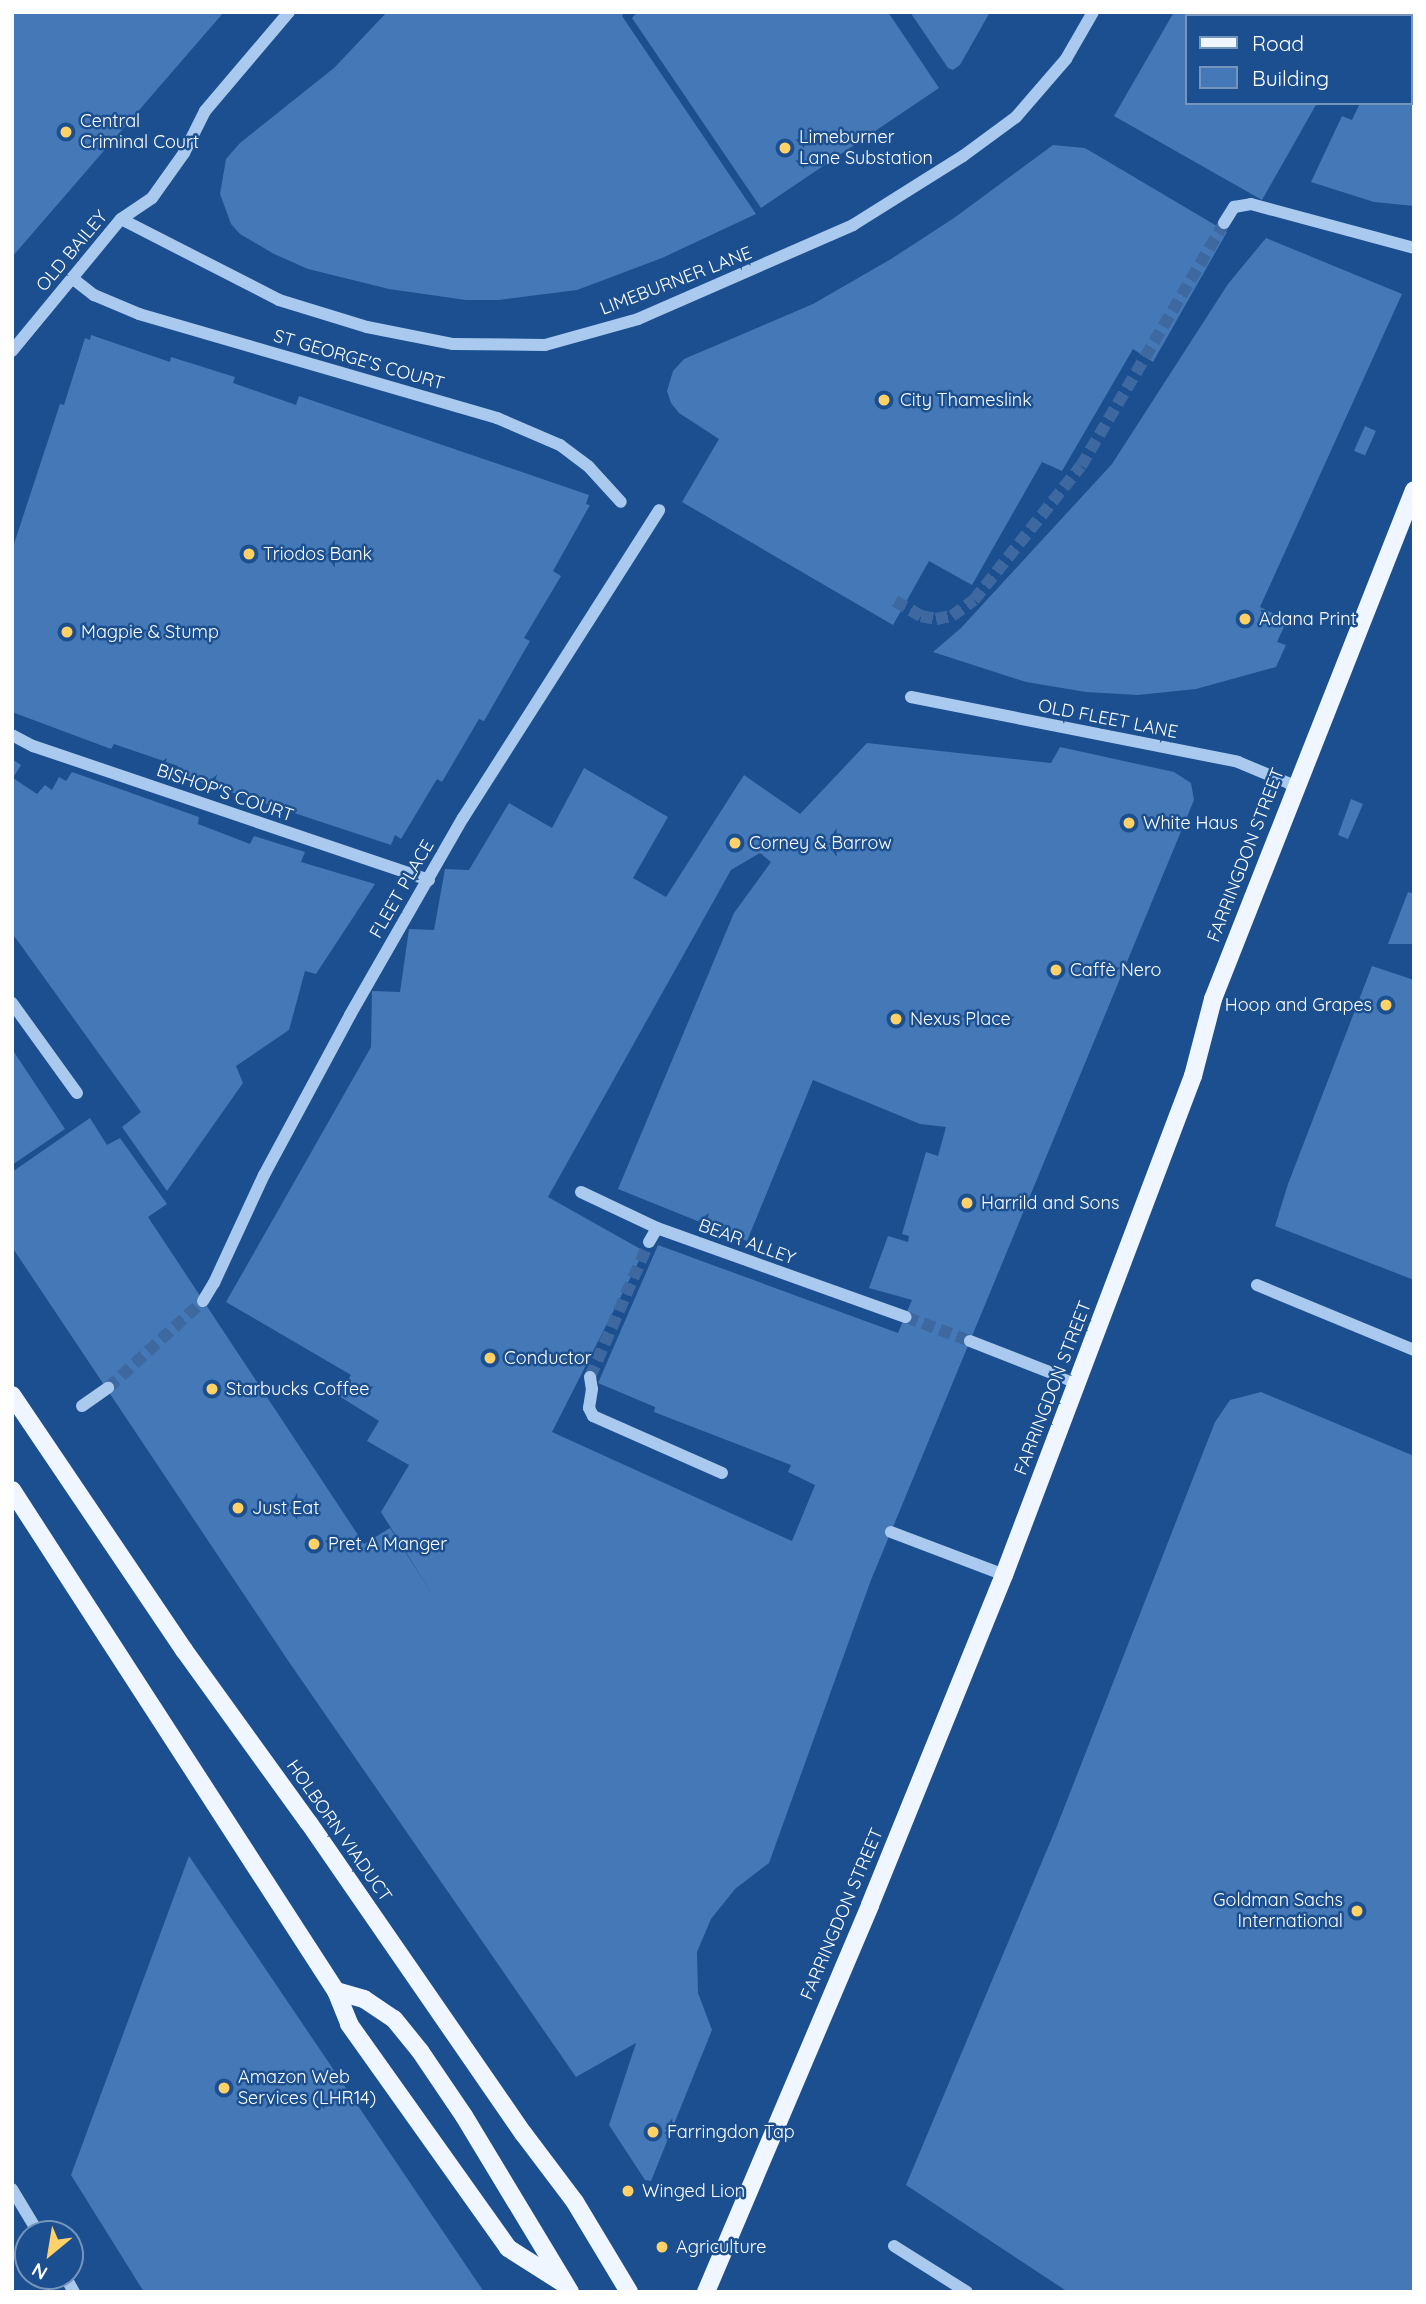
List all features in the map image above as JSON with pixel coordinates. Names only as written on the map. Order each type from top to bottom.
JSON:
[{"type":"main road","name":"FARRINGDON STREET","points":[[706,2292],[870,1905],[1004,1575],[1193,1076],[1213,999],[1414,490]]},
{"type":"main road","name":"HOLBORN VIADUCT","points":[[12,1395],[184,1650],[309,1823],[523,2133],[575,2202],[629,2292]]},
{"type":"main road","points":[[12,1490],[336,1992],[349,2024],[508,2248],[567,2287]]},
{"type":"main road","points":[[336,1992],[364,1999],[394,2019],[464,2116],[567,2287]]},
{"type":"street","name":"OLD BAILEY","points":[[12,351],[121,219],[152,198],[191,142],[205,111],[289,12]]},
{"type":"street","name":"LIMEBURNER LANE","points":[[121,219],[279,300],[355,323],[453,344],[545,345],[638,319],[853,225],[963,156],[1016,117],[1066,59],[1093,12]]},
{"type":"street","points":[[1224,223],[1234,207],[1251,204],[1414,248]]},
{"type":"street","name":"ST GEORGE'S COURT","points":[[72,278],[94,295],[139,314],[497,418],[560,445],[589,467],[621,502]]},
{"type":"street","name":"FLEET PLACE","points":[[203,1301],[264,1175],[350,1016],[463,818],[659,510]]},
{"type":"street","name":"OLD FLEET LANE","points":[[911,697],[1238,762],[1295,786]]},
{"type":"street","name":"BISHOP'S COURT","points":[[12,735],[33,746],[429,880]]},
{"type":"street","points":[[12,1003],[76,1093]]},
{"type":"street","name":"BEAR ALLEY","points":[[581,1192],[657,1227],[906,1317]]},
{"type":"street","points":[[649,1242],[657,1227]]},
{"type":"street","points":[[1257,1285],[1414,1350]]},
{"type":"street","points":[[970,1341],[1077,1383]]},
{"type":"street","points":[[590,1377],[592,1390],[588,1398],[593,1416],[722,1473]]},
{"type":"street","points":[[82,1406],[108,1388]]},
{"type":"street","points":[[891,1532],[1004,1575]]},
{"type":"street","points":[[12,2189],[31,2220]]},
{"type":"street","points":[[894,2246],[967,2292]]},
{"type":"building","name":"Central Criminal Court","points":[[12,12],[224,12],[12,257]]},
{"type":"building","points":[[387,12],[625,12],[622,16],[756,214],[662,258],[577,290],[499,300],[466,300],[389,289],[308,269],[274,254],[240,234],[231,224],[220,194],[226,159],[240,143],[334,68]]},
{"type":"building","name":"Limeburner Lane Substation","points":[[637,12],[888,12],[939,88],[761,208],[632,18]]},
{"type":"building","points":[[910,12],[990,12],[960,65],[953,70],[948,68]]},
{"type":"building","points":[[1174,12],[1369,12],[1184,14],[1184,105],[1316,105],[1262,200],[1114,116]]},
{"type":"building","points":[[1414,12],[1414,206],[1374,202],[1311,182],[1342,116],[1352,120],[1359,105],[1412,105],[1412,14],[1398,14]]},
{"type":"building","points":[[1053,145],[1085,148],[1227,232],[1153,362],[1133,349],[1062,471],[1042,462],[972,585],[929,561],[893,625],[682,502],[719,439],[679,413],[671,403],[667,391],[673,371],[684,359],[813,304],[891,259],[954,218]]},
{"type":"building","points":[[1266,238],[1402,294],[1260,607],[1287,620],[1277,642],[1286,645],[1276,667],[1196,689],[1138,695],[1086,692],[1026,682],[933,652],[961,628],[1112,464],[1228,284]]},
{"type":"building","points":[[91,335],[170,362],[171,357],[235,377],[233,383],[296,405],[299,396],[589,495],[586,504],[590,505],[553,571],[561,576],[524,638],[530,641],[484,721],[479,719],[442,782],[437,779],[401,839],[395,835],[391,845],[176,774],[178,766],[114,744],[111,749],[12,712],[12,550],[60,404],[64,405],[85,338],[90,340]]},
{"type":"building","points":[[1365,426],[1376,431],[1365,456],[1354,451]]},
{"type":"building","points":[[867,743],[1051,763],[1060,747],[1174,772],[1191,783],[1194,800],[871,1580],[769,1863],[735,1889],[711,1919],[697,1952],[698,1993],[712,2030],[651,2181],[645,2180],[609,2125],[636,2043],[576,2077],[289,1662],[12,1247],[12,1172],[90,1118],[107,1145],[120,1138],[167,1204],[148,1217],[364,1544],[390,1528],[432,1594],[381,1512],[409,1465],[367,1441],[379,1421],[339,1396],[351,1375],[226,1302],[371,1047],[372,991],[400,992],[409,929],[434,930],[445,869],[469,870],[509,803],[552,828],[584,768],[668,817],[633,878],[666,897],[744,775],[800,814]],"holes":[[[760,853],[771,862],[734,913],[618,1189],[747,1241],[813,1080],[920,1124],[946,1127],[938,1156],[926,1152],[902,1234],[909,1236],[908,1242],[888,1236],[869,1288],[912,1300],[898,1333],[658,1245],[598,1383],[655,1407],[654,1412],[791,1465],[788,1472],[815,1485],[792,1541],[552,1432],[644,1251],[548,1197],[731,870]]]},
{"type":"building","points":[[12,759],[21,765],[13,778],[37,794],[45,785],[52,790],[59,777],[66,781],[72,772],[199,817],[198,824],[250,844],[254,836],[305,852],[301,862],[375,884],[316,974],[305,971],[289,1030],[236,1066],[243,1083],[167,1191],[122,1127],[141,1112],[12,933]]},
{"type":"building","points":[[1351,799],[1363,804],[1348,839],[1338,835]]},
{"type":"building","points":[[1408,892],[1414,894],[1414,944],[1388,944]]},
{"type":"building","points":[[1372,966],[1414,980],[1414,1280],[1275,1226],[1288,1184]]},
{"type":"building","points":[[12,1049],[65,1129],[12,1165]]},
{"type":"building","points":[[1261,1392],[1414,1456],[1414,2292],[1068,2292],[906,2185],[1057,1826],[1215,1422],[1230,1400]]},
{"type":"building","name":"Amazon Web Services (LHR14)","points":[[189,1856],[484,2292],[144,2292],[71,2175]]},
{"type":"tunnel","points":[[895,601],[921,616],[936,619],[952,616],[974,600],[1081,466],[1224,223]]},
{"type":"tunnel","points":[[590,1377],[649,1242]]},
{"type":"tunnel","points":[[108,1388],[203,1301]]},
{"type":"tunnel","points":[[906,1317],[970,1341]]},
{"type":"place","name":"Central Criminal Court","points":[[66,132]]},
{"type":"place","name":"Limeburner Lane Substation","points":[[785,148]]},
{"type":"place","name":"City Thameslink","points":[[884,400]]},
{"type":"place","name":"Triodos Bank","points":[[249,554]]},
{"type":"place","name":"Adana Print","points":[[1245,619]]},
{"type":"place","name":"Magpie & Stump","points":[[67,632]]},
{"type":"place","name":"White Haus","points":[[1129,823]]},
{"type":"place","name":"Corney & Barrow","points":[[735,843]]},
{"type":"place","name":"Caffè Nero","points":[[1056,970]]},
{"type":"place","name":"Hoop and Grapes","points":[[1386,1005]]},
{"type":"place","name":"Nexus Place","points":[[896,1019]]},
{"type":"place","name":"Harrild and Sons","points":[[967,1203]]},
{"type":"place","name":"Conductor","points":[[490,1358]]},
{"type":"place","name":"Starbucks Coffee","points":[[212,1389]]},
{"type":"place","name":"Just Eat","points":[[238,1508]]},
{"type":"place","name":"Pret A Manger","points":[[314,1544]]},
{"type":"place","name":"Goldman Sachs International","points":[[1357,1911]]},
{"type":"place","name":"Amazon Web Services (LHR14)","points":[[224,2088]]},
{"type":"place","name":"Farringdon Tap","points":[[653,2132]]},
{"type":"place","name":"Winged Lion","points":[[628,2191]]},
{"type":"place","name":"Agriculture","points":[[662,2247]]}]
